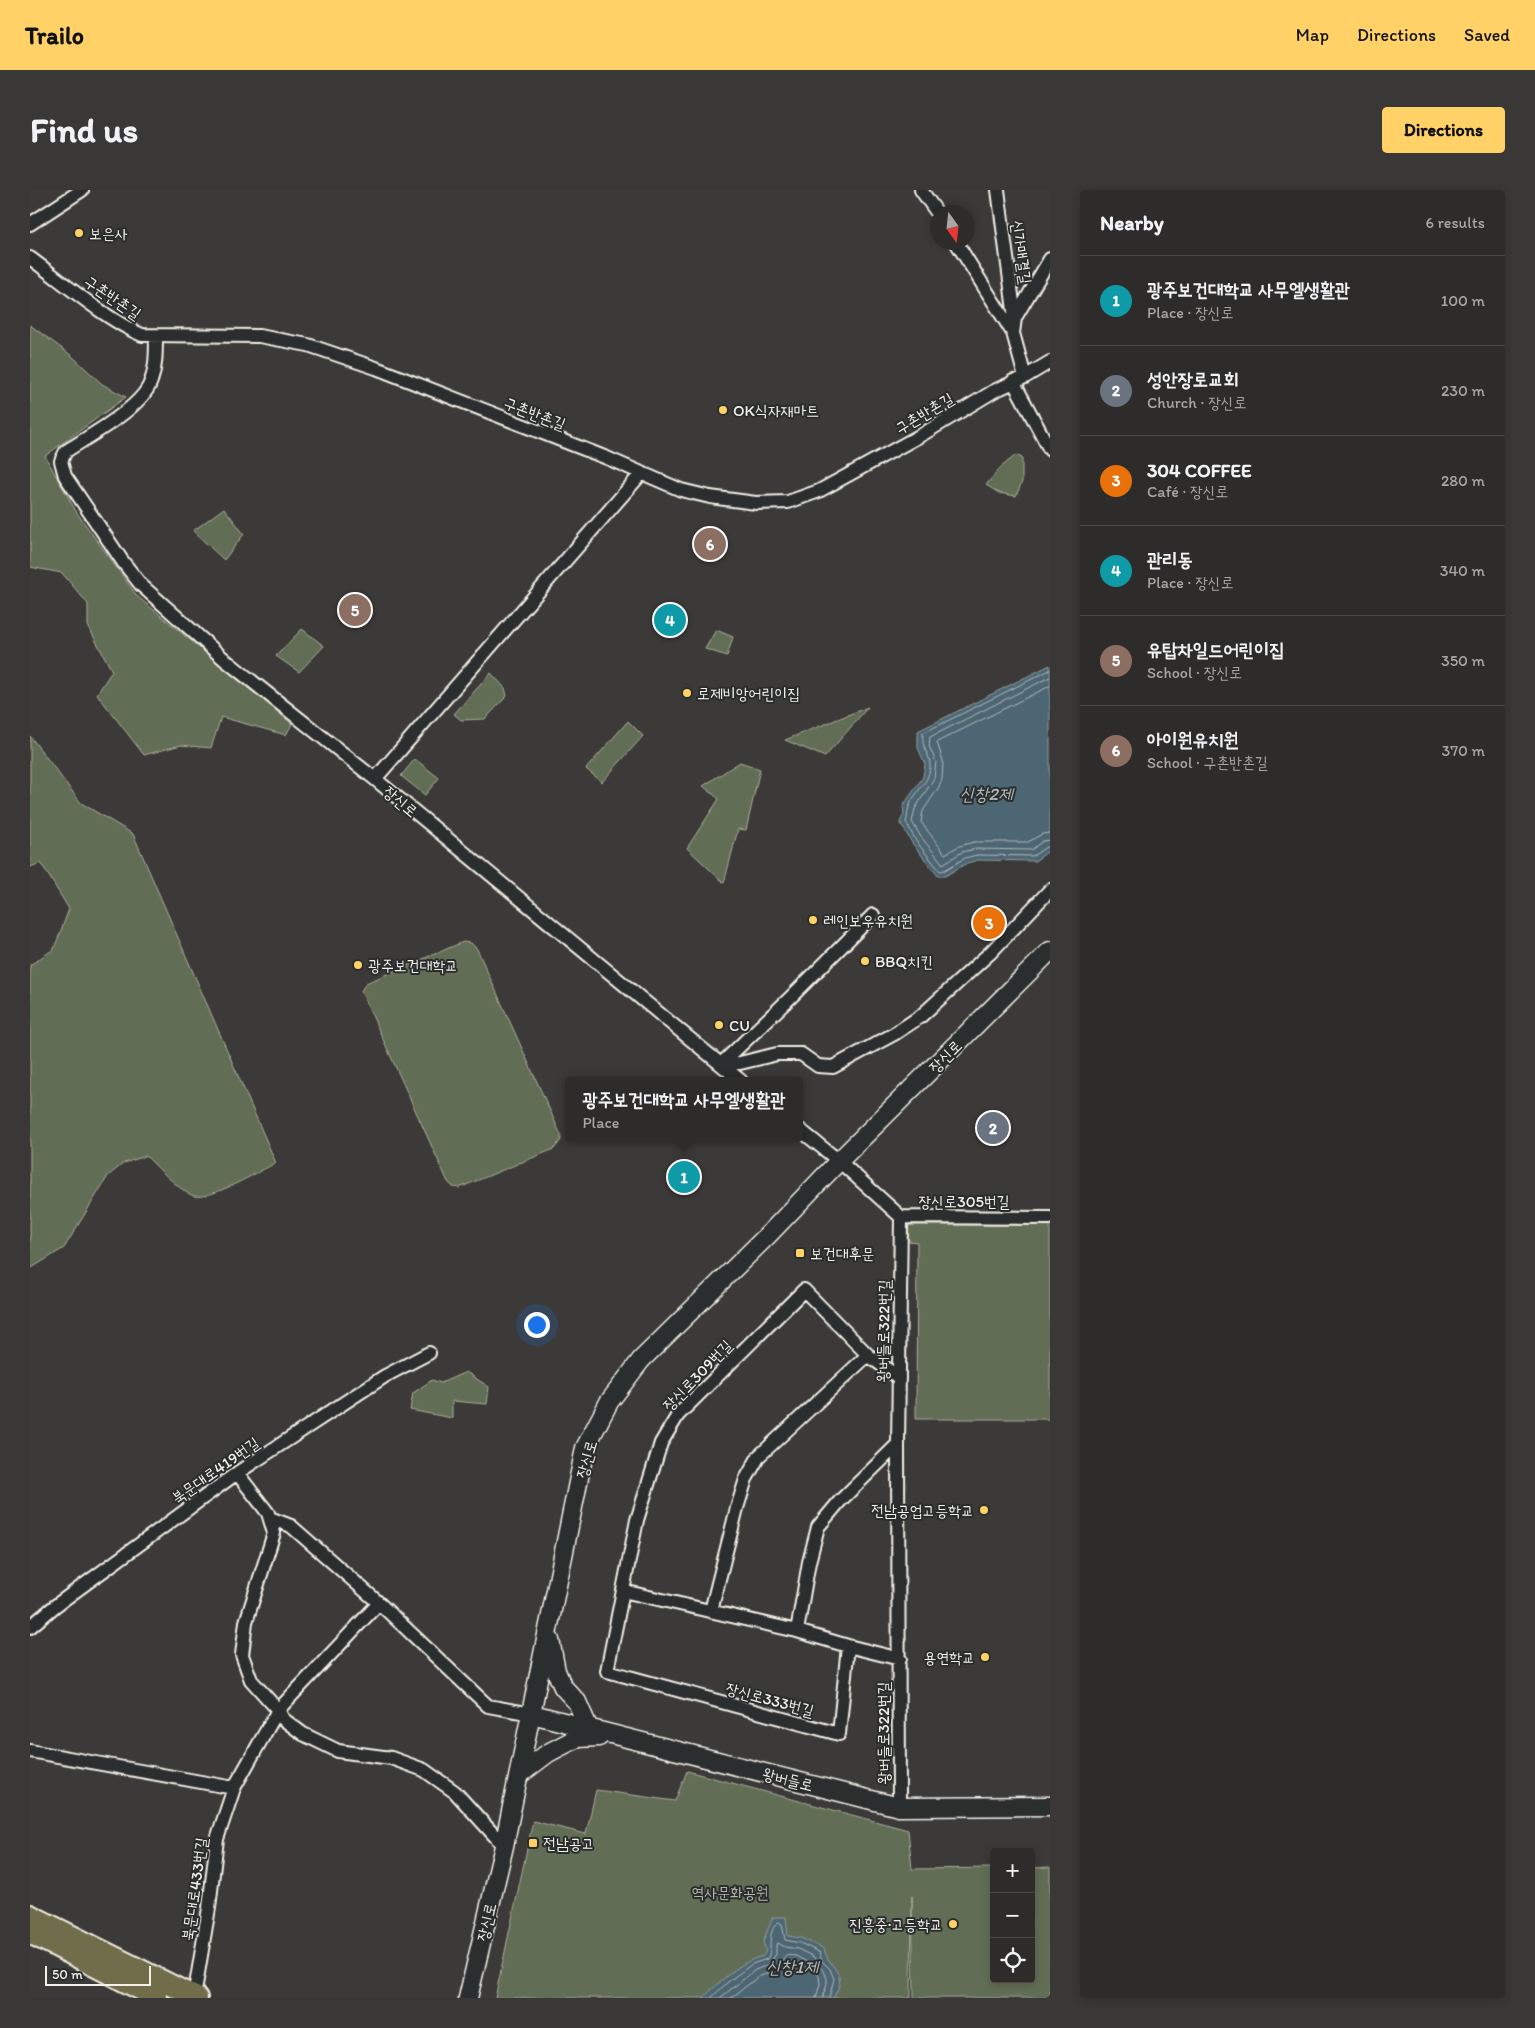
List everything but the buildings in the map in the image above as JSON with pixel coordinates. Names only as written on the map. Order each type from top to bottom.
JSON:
[{"type":"main road","name":"장신로","points":[[468,1998],[504,1846],[586,1448],[610,1402],[641,1360],[1050,951]]},
{"type":"main road","points":[[548,1632],[556,1671],[563,1687],[576,1702],[589,1729]]},
{"type":"main road","name":"왕버들로","points":[[532,1714],[899,1807],[1050,1806]]},
{"type":"main road","points":[[519,1776],[548,1754],[577,1738],[614,1735]]},
{"type":"main road","points":[[30,1915],[196,1997]]},
{"type":"main road","points":[[30,1933],[157,1998]]},
{"type":"street","points":[[30,224],[82,190]]},
{"type":"street","points":[[921,190],[932,205]]},
{"type":"street","name":"신가매결길","points":[[998,190],[1015,318],[1013,333],[1019,379],[1050,450]]},
{"type":"street","name":"신가매결길","points":[[961,250],[1013,333]]},
{"type":"street","name":"구촌반촌길","points":[[30,258],[129,329],[142,335],[223,334],[259,336],[308,346],[376,368],[607,458],[681,490],[710,497],[756,503],[788,502],[819,491],[923,434],[994,390],[1019,379]]},
{"type":"street","name":"신가매결길","points":[[1015,318],[1050,259]]},
{"type":"street","points":[[156,336],[156,360],[148,387],[131,408],[66,451],[60,461],[65,476],[123,562],[141,585],[224,659],[375,779]]},
{"type":"street","points":[[1019,379],[1050,362]]},
{"type":"street","name":"장신로","points":[[641,474],[375,779],[735,1077]]},
{"type":"street","points":[[720,1064],[740,1063],[777,1054],[802,1054],[818,1066],[833,1067],[894,1034],[922,1016],[991,952],[1050,890]]},
{"type":"street","points":[[720,1064],[791,997],[873,915]]},
{"type":"street","points":[[803,1133],[839,1161]]},
{"type":"street","name":"장신로305번길","points":[[839,1161],[901,1217],[1050,1218]]},
{"type":"street","name":"왕버들로322번길","points":[[899,1807],[898,1444],[901,1217]]},
{"type":"street","name":"장신로309번길","points":[[623,1591],[637,1520],[660,1443],[678,1415],[804,1290],[868,1356],[899,1378]]},
{"type":"street","name":"북문대로419번길","points":[[30,1627],[62,1600],[237,1473],[385,1376],[429,1353]]},
{"type":"street","points":[[711,1611],[737,1508],[746,1479],[759,1456],[868,1356]]},
{"type":"street","points":[[797,1631],[809,1562],[818,1527],[839,1502],[898,1444]]},
{"type":"street","points":[[237,1473],[268,1513],[274,1533],[246,1622],[242,1655],[251,1680],[278,1710],[283,1719],[303,1734],[338,1751],[391,1758],[424,1770],[455,1792],[504,1846]]},
{"type":"street","points":[[270,1518],[291,1526],[379,1603],[488,1706],[532,1714]]},
{"type":"street","name":"왕버들로322번길","points":[[623,1591],[797,1631],[900,1659]]},
{"type":"street","name":"장신로333번길","points":[[623,1591],[607,1671],[839,1734],[848,1646]]},
{"type":"street","name":"북문대로433번길","points":[[196,1997],[217,1839],[234,1788],[278,1710],[359,1622],[379,1603]]},
{"type":"street","points":[[30,1751],[234,1788]]},
{"type":"green space","points":[[30,325],[72,356],[102,384],[126,397],[45,456],[77,513],[137,596],[292,724],[286,735],[221,717],[211,748],[181,745],[144,755],[97,694],[112,671],[88,626],[88,604],[62,573],[30,567]]},
{"type":"green space","points":[[1016,455],[1022,458],[1022,482],[1016,496],[999,493],[986,485],[1000,468]]},
{"type":"green space","points":[[224,508],[244,534],[224,560],[193,531]]},
{"type":"green space","points":[[302,629],[324,646],[299,672],[276,656]]},
{"type":"green space","points":[[716,630],[733,637],[727,656],[705,649]]},
{"type":"green space","points":[[491,673],[505,688],[507,696],[485,719],[461,720],[454,714]]},
{"type":"green space","points":[[868,707],[825,757],[785,740]]},
{"type":"green space","points":[[628,721],[643,736],[602,782],[586,769]]},
{"type":"green space","points":[[30,736],[81,803],[133,834],[276,1163],[212,1194],[194,1196],[182,1189],[146,1156],[124,1163],[108,1176],[64,1248],[30,1269],[30,965],[54,949],[69,909],[41,863],[30,867]]},
{"type":"green space","points":[[415,759],[439,778],[425,795],[401,776]]},
{"type":"green space","points":[[740,762],[760,769],[746,830],[738,829],[724,883],[687,848],[719,799],[703,786]]},
{"type":"green space","points":[[463,942],[471,943],[477,949],[561,1135],[561,1140],[554,1149],[459,1188],[453,1187],[448,1182],[361,991],[366,983]]},
{"type":"green space","points":[[909,1225],[1050,1225],[1050,1419],[916,1419],[917,1242],[908,1241]]},
{"type":"green space","points":[[466,1372],[489,1387],[487,1404],[452,1401],[452,1418],[410,1410],[413,1393],[432,1380],[441,1383]]},
{"type":"green space","name":"역사문화공원","points":[[687,1771],[908,1830],[912,1869],[990,1868],[990,1983],[1035,1983],[1035,1868],[1050,1867],[1050,1998],[914,1998],[912,1896],[911,1998],[495,1998],[533,1821],[586,1834],[596,1790],[675,1801]]},
{"type":"water","name":"신창2제","points":[[1050,665],[1050,850],[1035,861],[978,860],[967,863],[945,876],[938,876],[912,843],[900,822],[904,814],[903,806],[923,777],[925,764],[918,748],[918,731]]},
{"type":"water","name":"신창1제","points":[[773,1917],[786,1917],[788,1936],[801,1938],[824,1949],[839,1977],[838,1990],[833,1998],[703,1998],[738,1967],[763,1956],[766,1951],[763,1942]]},
{"type":"place","name":"보은사","points":[[79,233]]},
{"type":"place","name":"OK식자재마트","points":[[723,410]]},
{"type":"place","name":"아이원유치원","points":[[710,544]]},
{"type":"place","name":"유탑차일드어린이집","points":[[355,610]]},
{"type":"place","name":"관리동","points":[[670,620]]},
{"type":"place","name":"로제비앙어린이집","points":[[687,693]]},
{"type":"place","name":"레인보우유치원","points":[[813,920]]},
{"type":"place","name":"304 COFFEE","points":[[989,923]]},
{"type":"place","name":"BBQ치킨","points":[[865,961]]},
{"type":"place","name":"광주보건대학교","points":[[358,965]]},
{"type":"place","name":"CU","points":[[719,1025]]},
{"type":"place","name":"성안장로교회","points":[[993,1128]]},
{"type":"place","name":"광주보건대학교 사무엘생활관","points":[[684,1177]]},
{"type":"place","name":"보건대후문","points":[[800,1253]]},
{"type":"place","name":"전남공업고등학교","points":[[984,1510]]},
{"type":"place","name":"용연학교","points":[[985,1657]]},
{"type":"place","name":"전남공고","points":[[533,1843]]},
{"type":"place","name":"진흥중·고등학교","points":[[953,1924]]}]
